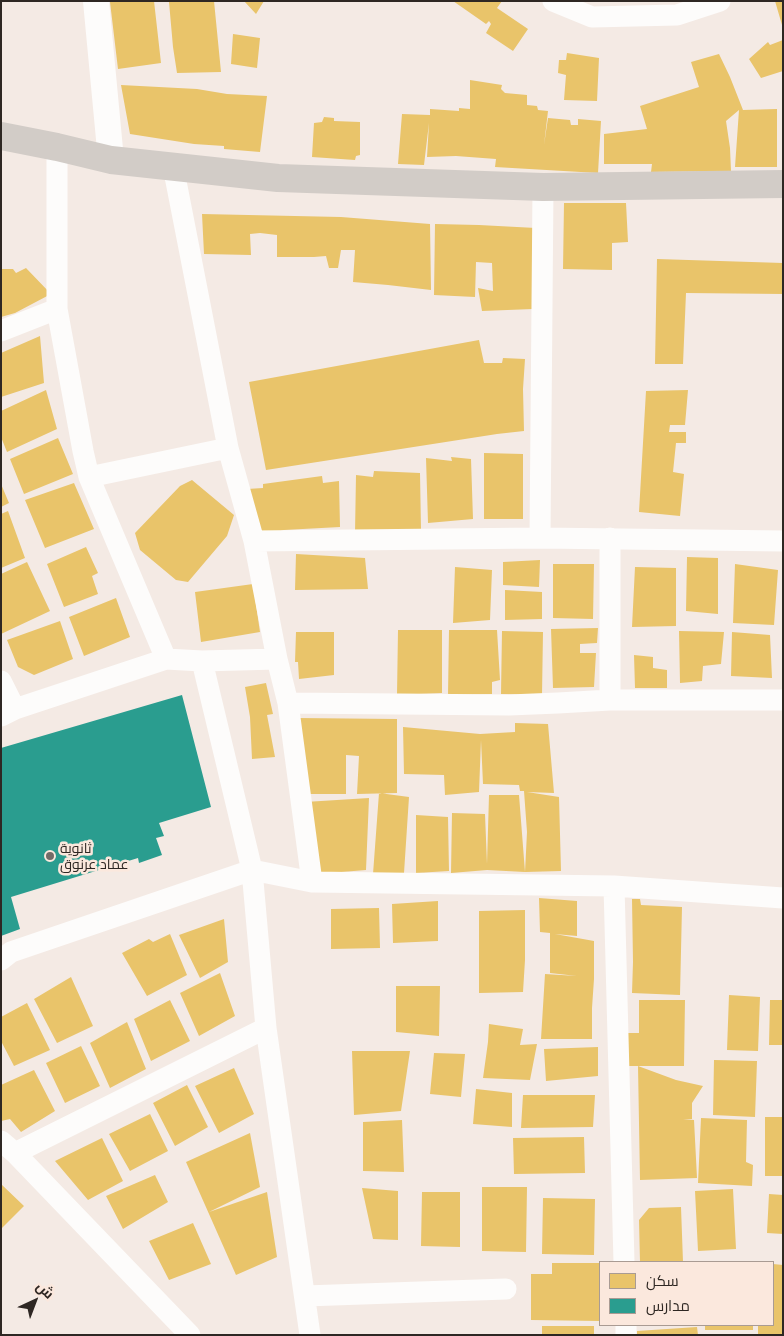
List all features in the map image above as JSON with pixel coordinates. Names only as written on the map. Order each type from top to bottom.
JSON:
[{"type":"main road","points":[[1,136],[112,160],[278,178],[543,187],[783,184]]},
{"type":"street","points":[[96,1],[112,160]]},
{"type":"street","points":[[553,1],[592,17],[677,15],[720,1]]},
{"type":"street","points":[[57,147],[57,309],[83,451],[89,477],[166,659]]},
{"type":"street","points":[[173,166],[228,448],[254,541],[277,659],[288,703],[312,882]]},
{"type":"street","points":[[540,538],[543,187]]},
{"type":"street","points":[[1,331],[57,309]]},
{"type":"street","points":[[89,477],[228,448]]},
{"type":"street","points":[[254,541],[540,538],[783,541]]},
{"type":"street","points":[[610,538],[610,700]]},
{"type":"street","points":[[1,681],[8,713],[166,659],[202,661],[277,659]]},
{"type":"street","points":[[202,661],[252,870],[266,1028],[310,1335]]},
{"type":"street","points":[[288,703],[509,705],[610,700],[783,700]]},
{"type":"street","points":[[1,960],[11,952],[252,870],[312,882],[614,886],[783,898]]},
{"type":"street","points":[[614,886],[624,1261]]},
{"type":"street","points":[[190,1335],[8,1147],[266,1028]]},
{"type":"street","points":[[305,1296],[506,1290]]},
{"type":"building: سكن","points":[[154,1],[161,63],[118,69],[110,2]]},
{"type":"building: سكن","points":[[214,1],[221,72],[177,73],[169,2]]},
{"type":"building: سكن","points":[[244,1],[264,1],[256,14]]},
{"type":"building: سكن","points":[[453,1],[502,1],[497,8],[528,29],[513,51],[486,33],[491,24],[489,21],[486,24]]},
{"type":"building: سكن","points":[[775,1],[783,1],[783,25],[782,25]]},
{"type":"building: سكن","points":[[233,34],[260,38],[257,68],[231,64]]},
{"type":"building: سكن","points":[[783,40],[783,71],[761,78],[749,59],[768,42],[770,45]]},
{"type":"building: سكن","points":[[567,53],[599,58],[597,101],[564,100],[566,75],[558,73],[559,60],[566,60]]},
{"type":"building: سكن","points":[[719,54],[743,110],[777,109],[777,167],[735,167],[739,110],[726,121],[731,171],[651,172],[652,164],[604,164],[604,134],[647,129],[640,106],[699,87],[691,62]]},
{"type":"building: سكن","points":[[470,80],[502,85],[501,89],[505,93],[527,95],[527,105],[537,106],[538,110],[548,111],[544,145],[548,118],[570,120],[571,125],[578,125],[578,119],[601,121],[598,173],[495,167],[496,159],[456,156],[427,157],[429,123],[424,165],[398,164],[402,114],[430,115],[430,109],[459,111],[459,108],[470,109]]},
{"type":"building: سكن","points":[[121,85],[197,89],[227,94],[267,96],[260,152],[224,149],[224,146],[194,144],[130,134]]},
{"type":"building: سكن","points":[[324,117],[334,118],[334,121],[360,122],[360,155],[356,156],[355,160],[312,157],[314,123],[322,122]]},
{"type":"building: سكن","points":[[564,203],[626,203],[628,242],[612,243],[612,270],[563,269]]},
{"type":"building: سكن","points":[[202,214],[341,217],[430,224],[431,290],[353,282],[355,250],[341,250],[338,268],[329,268],[326,256],[277,257],[277,235],[250,234],[251,255],[204,254]]},
{"type":"building: سكن","points":[[435,224],[536,228],[533,309],[482,311],[478,288],[493,291],[492,263],[476,262],[475,297],[434,295]]},
{"type":"building: سكن","points":[[657,259],[783,263],[783,294],[686,293],[683,364],[655,364]]},
{"type":"building: سكن","points":[[26,268],[51,294],[15,313],[1,317],[1,269],[13,269],[16,273]]},
{"type":"building: سكن","points":[[40,336],[44,383],[1,397],[1,353]]},
{"type":"building: سكن","points":[[479,340],[484,363],[502,363],[503,358],[525,359],[523,389],[524,431],[266,470],[249,382]]},
{"type":"building: سكن","points":[[46,390],[57,429],[7,452],[1,437],[1,411]]},
{"type":"building: سكن","points":[[688,390],[685,425],[670,425],[669,432],[686,432],[686,443],[676,443],[673,472],[684,474],[680,516],[639,512],[646,391]]},
{"type":"building: سكن","points":[[58,438],[73,474],[24,494],[10,459]]},
{"type":"building: سكن","points":[[484,453],[523,454],[523,519],[484,519]]},
{"type":"building: سكن","points":[[451,457],[471,459],[473,519],[428,523],[426,458],[452,461]]},
{"type":"building: سكن","points":[[374,471],[420,473],[421,530],[355,533],[356,475],[373,477]]},
{"type":"building: سكن","points":[[322,476],[323,483],[339,481],[340,527],[284,530],[256,538],[247,489],[263,488],[263,484]]},
{"type":"building: سكن","points":[[192,480],[234,515],[227,536],[188,582],[176,580],[140,550],[135,533],[180,486]]},
{"type":"building: سكن","points":[[74,483],[94,529],[45,548],[25,500]]},
{"type":"building: سكن","points":[[1,484],[9,503],[1,507]]},
{"type":"building: سكن","points":[[8,511],[25,558],[1,568],[1,514]]},
{"type":"building: سكن","points":[[86,547],[98,573],[92,576],[98,594],[64,607],[47,564]]},
{"type":"building: سكن","points":[[296,554],[365,558],[368,589],[295,590]]},
{"type":"building: سكن","points":[[687,557],[718,558],[718,614],[686,611]]},
{"type":"building: سكن","points":[[540,560],[539,587],[503,585],[503,562]]},
{"type":"building: سكن","points":[[27,562],[50,611],[1,634],[1,574]]},
{"type":"building: سكن","points":[[553,564],[594,564],[593,619],[553,618]]},
{"type":"building: سكن","points":[[735,564],[778,570],[774,625],[733,623]]},
{"type":"building: سكن","points":[[455,567],[492,570],[490,620],[453,623]]},
{"type":"building: سكن","points":[[635,567],[676,568],[676,626],[632,627]]},
{"type":"building: سكن","points":[[253,584],[260,632],[201,642],[195,592]]},
{"type":"building: سكن","points":[[505,590],[542,592],[542,619],[505,620]]},
{"type":"building: سكن","points":[[116,598],[130,637],[84,656],[69,617]]},
{"type":"building: سكن","points":[[60,621],[73,659],[34,675],[18,667],[7,640]]},
{"type":"building: سكن","points":[[598,628],[597,643],[580,644],[580,653],[596,653],[594,687],[553,688],[551,629]]},
{"type":"building: سكن","points":[[398,630],[442,630],[442,693],[397,695]]},
{"type":"building: سكن","points":[[449,630],[497,630],[500,680],[492,682],[492,694],[448,695]]},
{"type":"building: سكن","points":[[502,631],[543,632],[542,695],[501,694]]},
{"type":"building: سكن","points":[[679,631],[724,632],[721,664],[703,666],[702,681],[680,683]]},
{"type":"building: سكن","points":[[296,632],[334,632],[334,675],[299,679],[298,662],[295,662]]},
{"type":"building: سكن","points":[[732,632],[770,635],[772,678],[731,676]]},
{"type":"building: سكن","points":[[634,655],[653,657],[653,668],[667,670],[667,688],[635,688]]},
{"type":"building: سكن","points":[[266,683],[273,714],[267,715],[275,757],[252,759],[250,717],[245,687]]},
{"type":"building: سكن","points":[[297,718],[397,719],[397,793],[357,794],[359,756],[346,755],[346,794],[307,794]]},
{"type":"building: سكن","points":[[515,723],[548,724],[554,793],[527,792],[559,797],[561,871],[525,872],[527,832],[524,791],[520,791],[519,785],[483,784],[481,740],[479,792],[445,795],[444,775],[404,774],[403,727],[480,734],[515,732]]},
{"type":"building: سكن","points":[[379,793],[409,797],[404,873],[373,874]]},
{"type":"building: سكن","points":[[489,795],[519,795],[525,872],[487,870],[451,873],[452,813],[485,814],[487,864]]},
{"type":"building: سكن","points":[[369,798],[366,870],[317,874],[305,802]]},
{"type":"building: سكن","points":[[416,815],[448,817],[449,871],[416,873]]},
{"type":"building: سكن","points":[[539,898],[577,901],[577,936],[555,934],[594,941],[592,1039],[541,1039],[545,974],[577,976],[550,973],[550,933],[540,932]]},
{"type":"building: سكن","points":[[632,899],[640,899],[641,905],[682,907],[680,995],[632,993]]},
{"type":"building: سكن","points":[[438,901],[438,941],[393,943],[392,904]]},
{"type":"building: سكن","points":[[379,908],[380,948],[331,949],[331,909]]},
{"type":"building: سكن","points":[[525,910],[523,992],[479,993],[479,911]]},
{"type":"building: سكن","points":[[224,919],[228,962],[200,978],[179,935]]},
{"type":"building: سكن","points":[[170,934],[187,975],[147,996],[122,953],[149,939],[153,942]]},
{"type":"building: سكن","points":[[220,973],[235,1016],[199,1036],[180,993]]},
{"type":"building: سكن","points":[[71,977],[93,1026],[57,1043],[34,999]]},
{"type":"building: سكن","points":[[396,986],[440,986],[439,1036],[396,1032]]},
{"type":"building: سكن","points":[[729,995],[760,997],[758,1051],[727,1050]]},
{"type":"building: سكن","points":[[170,1000],[190,1041],[151,1061],[134,1019]]},
{"type":"building: سكن","points":[[639,1000],[685,1000],[684,1066],[624,1066],[624,1033],[639,1033]]},
{"type":"building: سكن","points":[[770,1000],[783,1000],[783,1045],[769,1045]]},
{"type":"building: سكن","points":[[27,1003],[50,1050],[14,1066],[1,1041],[1,1017]]},
{"type":"building: سكن","points":[[127,1022],[146,1069],[110,1088],[90,1043]]},
{"type":"building: سكن","points":[[489,1024],[523,1029],[520,1045],[537,1044],[530,1080],[483,1078]]},
{"type":"building: سكن","points":[[81,1046],[100,1086],[65,1103],[46,1063]]},
{"type":"building: سكن","points":[[598,1047],[598,1076],[546,1081],[544,1049]]},
{"type":"building: سكن","points":[[352,1051],[410,1051],[401,1111],[354,1115]]},
{"type":"building: سكن","points":[[434,1053],[465,1054],[461,1097],[430,1094]]},
{"type":"building: سكن","points":[[714,1060],[757,1061],[755,1117],[713,1115]]},
{"type":"building: سكن","points":[[638,1066],[676,1080],[703,1086],[692,1103],[692,1119],[683,1119],[694,1120],[697,1178],[640,1180]]},
{"type":"building: سكن","points":[[234,1068],[254,1114],[219,1133],[195,1086]]},
{"type":"building: سكن","points":[[34,1070],[55,1111],[21,1132],[10,1119],[1,1121],[1,1085]]},
{"type":"building: سكن","points":[[187,1085],[208,1127],[175,1146],[153,1103]]},
{"type":"building: سكن","points":[[476,1089],[512,1093],[512,1127],[473,1124]]},
{"type":"building: سكن","points":[[523,1095],[595,1095],[593,1127],[521,1128]]},
{"type":"building: سكن","points":[[150,1114],[168,1151],[130,1171],[109,1134]]},
{"type":"building: سكن","points":[[765,1117],[783,1117],[783,1176],[765,1176]]},
{"type":"building: سكن","points":[[701,1118],[747,1120],[746,1162],[753,1165],[752,1186],[698,1183]]},
{"type":"building: سكن","points":[[402,1120],[404,1172],[363,1171],[363,1122]]},
{"type":"building: سكن","points":[[250,1133],[260,1187],[209,1212],[267,1192],[277,1257],[236,1275],[186,1162]]},
{"type":"building: سكن","points":[[584,1137],[585,1173],[514,1174],[513,1138]]},
{"type":"building: سكن","points":[[102,1138],[123,1181],[88,1200],[55,1161]]},
{"type":"building: سكن","points":[[155,1175],[168,1202],[123,1229],[106,1196]]},
{"type":"building: سكن","points":[[1,1184],[24,1206],[1,1229]]},
{"type":"building: سكن","points":[[482,1187],[527,1187],[526,1252],[482,1251]]},
{"type":"building: سكن","points":[[362,1188],[398,1191],[398,1240],[373,1239]]},
{"type":"building: سكن","points":[[733,1189],[736,1249],[698,1251],[695,1191]]},
{"type":"building: سكن","points":[[422,1192],[460,1192],[460,1247],[421,1246]]},
{"type":"building: سكن","points":[[769,1194],[783,1195],[783,1234],[767,1233]]},
{"type":"building: سكن","points":[[543,1198],[595,1199],[594,1255],[542,1254]]},
{"type":"building: سكن","points":[[681,1207],[683,1261],[640,1261],[639,1220],[649,1208]]},
{"type":"building: سكن","points":[[193,1223],[211,1264],[169,1280],[149,1241]]},
{"type":"building: سكن","points":[[552,1263],[599,1263],[599,1321],[531,1320],[531,1274],[552,1274]]},
{"type":"building: سكن","points":[[774,1264],[783,1265],[783,1335],[758,1335],[758,1326],[774,1326]]},
{"type":"building: سكن","points":[[542,1326],[594,1326],[594,1335],[542,1335]]},
{"type":"building: سكن","points":[[705,1326],[753,1326],[753,1330],[705,1330]]},
{"type":"building: سكن","points":[[697,1327],[698,1335],[637,1335],[637,1331]]},
{"type":"building: مدارس","points":[[182,695],[211,807],[159,823],[164,836],[156,838],[162,855],[139,863],[138,858],[11,897],[20,929],[1,936],[1,748]]},
{"type":"place","name":"ثانوية عماد عرنوق","points":[[50,856]]}]
